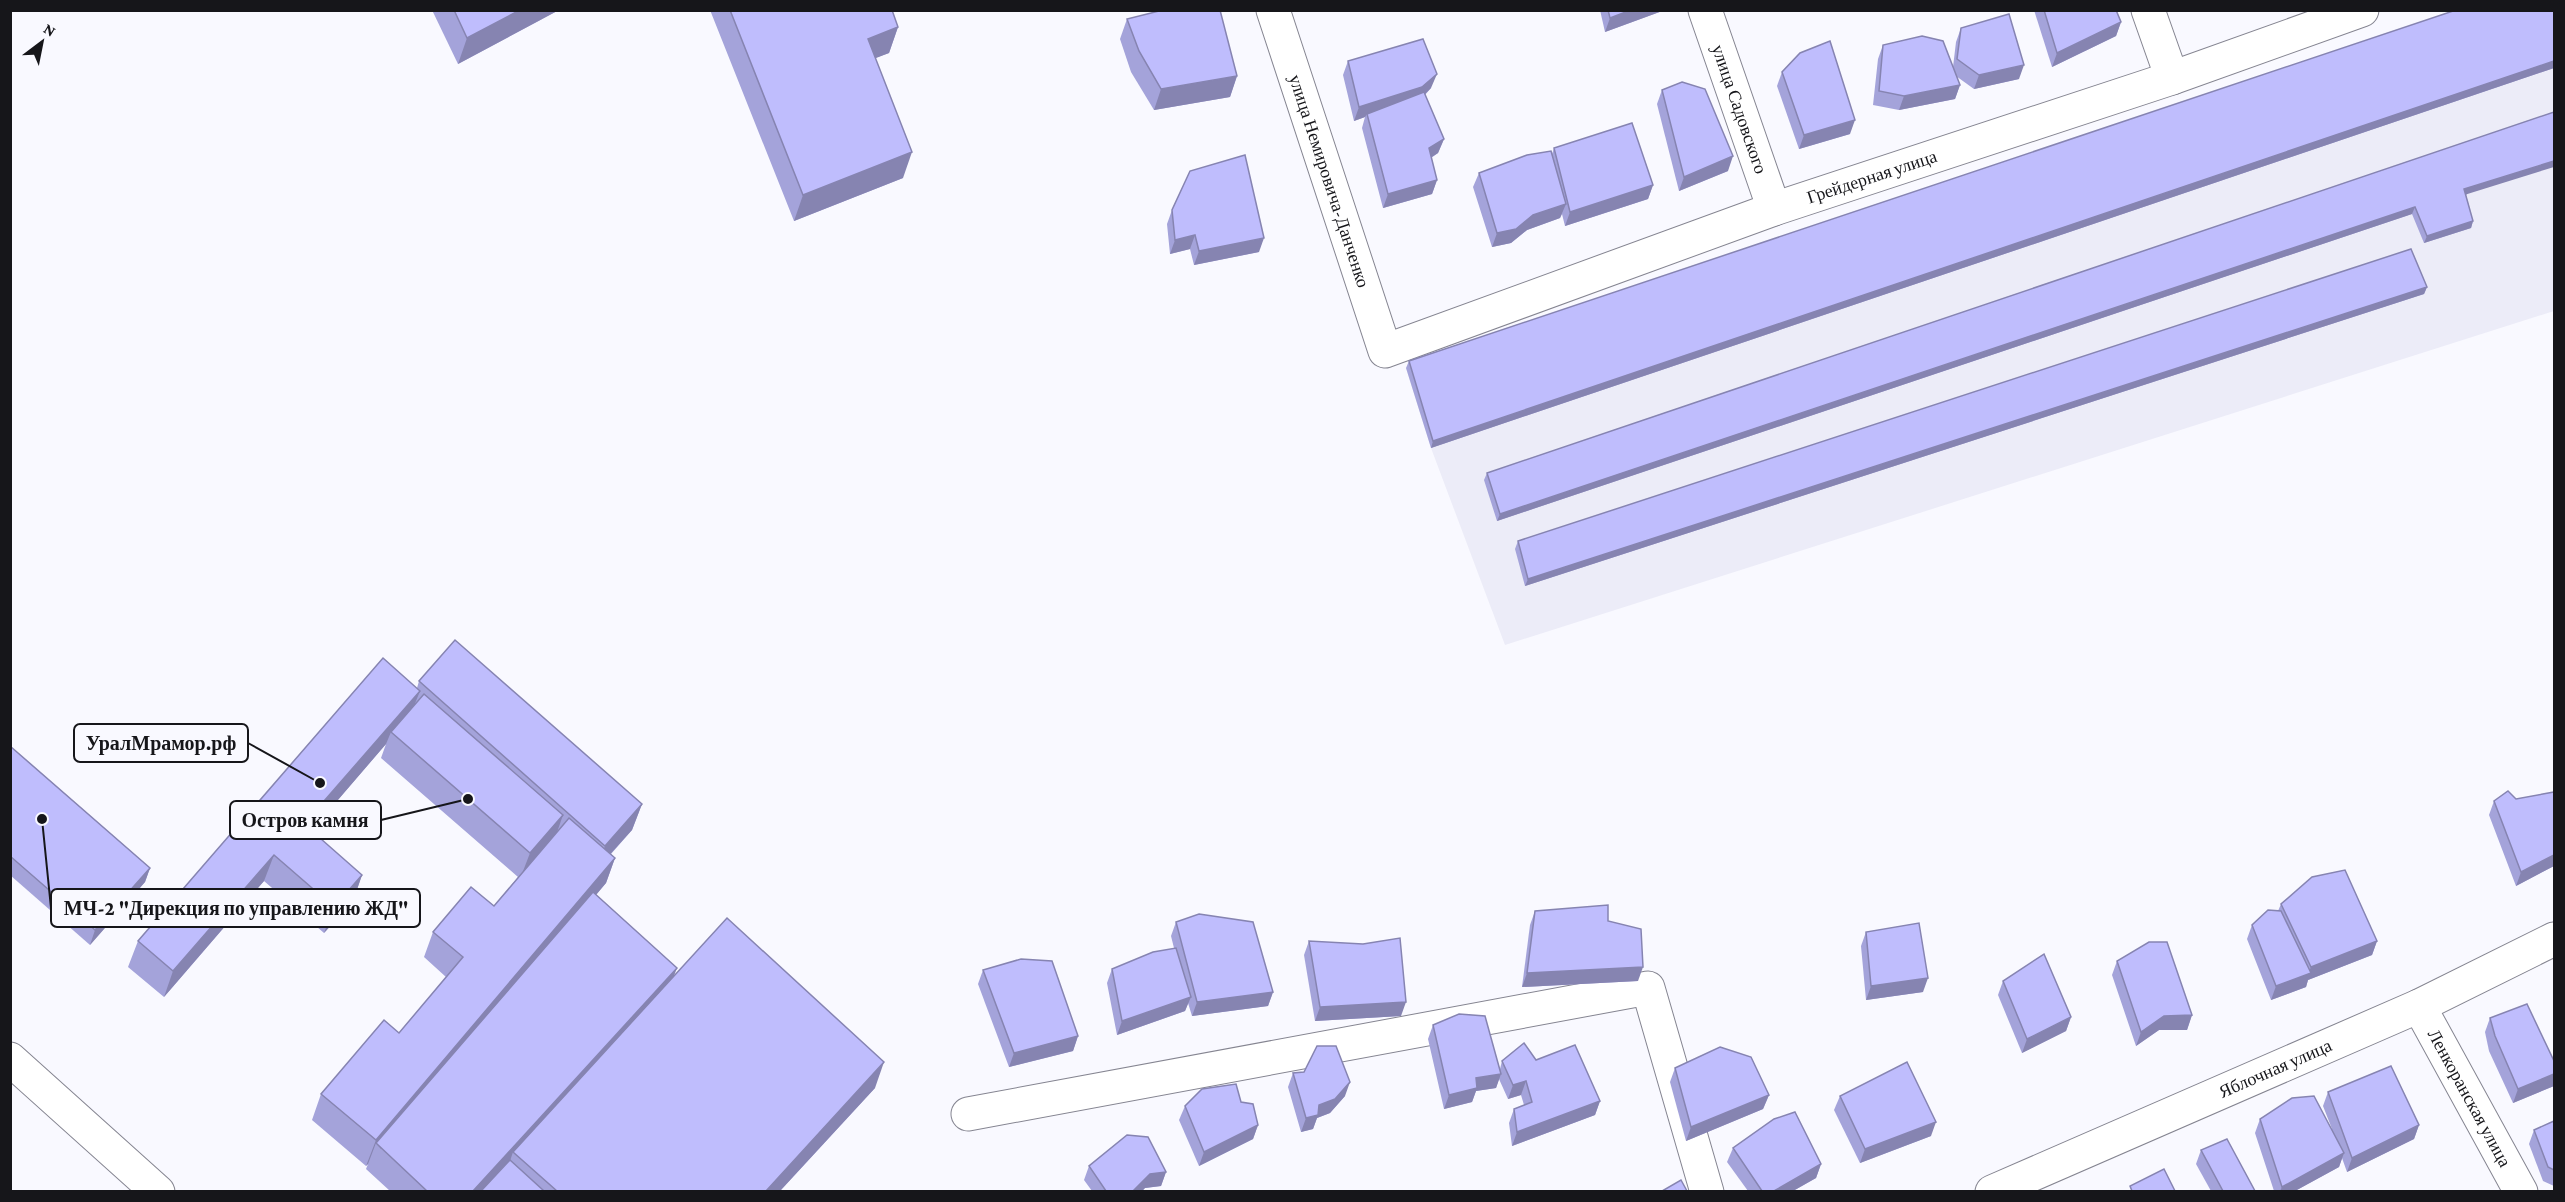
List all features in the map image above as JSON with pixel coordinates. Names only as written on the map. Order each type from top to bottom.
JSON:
[{"type":"main road","name":"улица Немировича-Данченко","points":[[1273,10],[1385,351]]},
{"type":"main road","name":"улица Садовского","points":[[1705,10],[1774,209]]},
{"type":"main road","points":[[2148,10],[2172,78]]},
{"type":"main road","name":"Грейдерная улица","points":[[1385,351],[1774,209],[2172,78],[2362,10]]},
{"type":"main road","name":"Яблочная улица","points":[[1992,1191],[2419,1006],[2554,939]]},
{"type":"main road","points":[[968,1114],[1648,988],[1707,1191]]},
{"type":"main road","name":"Ленкоранская улица","points":[[2419,1006],[2521,1191]]},
{"type":"main road","points":[[10,1059],[159,1191]]},
{"type":"shaded area","points":[[2475,11],[2554,11],[2554,311],[1505,645],[1431,448],[1406,368]]},
{"type":"building","points":[[454,10],[520,10],[467,38]]},
{"type":"building","points":[[730,10],[892,10],[898,27],[868,39],[912,152],[803,195]]},
{"type":"building","points":[[1163,10],[1220,10],[1237,76],[1161,89],[1139,51],[1127,19]]},
{"type":"building","points":[[1608,10],[1631,10],[1610,18]]},
{"type":"building","points":[[2044,10],[2116,10],[2121,22],[2057,53]]},
{"type":"building","points":[[2456,10],[2554,10],[2554,61],[1433,441],[1409,361]]},
{"type":"building","points":[[2009,14],[2024,65],[1979,75],[1957,59],[1961,28]]},
{"type":"building","points":[[1922,36],[1943,41],[1960,85],[1904,96],[1879,91],[1883,45]]},
{"type":"building","points":[[1423,39],[1437,74],[1422,87],[1359,107],[1348,61]]},
{"type":"building","points":[[1830,41],[1855,120],[1804,135],[1782,72],[1800,53]]},
{"type":"building","points":[[1682,82],[1705,89],[1733,156],[1684,177],[1662,90]]},
{"type":"building","points":[[1424,92],[1444,139],[1429,148],[1437,180],[1388,194],[1367,114]]},
{"type":"building","points":[[2554,112],[2554,161],[2464,189],[2473,221],[2427,236],[2415,207],[1500,514],[1487,473]]},
{"type":"building","points":[[1632,123],[1653,185],[1570,212],[1554,148]]},
{"type":"building","points":[[1551,151],[1566,204],[1533,215],[1516,229],[1497,233],[1479,173],[1527,155]]},
{"type":"building","points":[[1245,155],[1264,238],[1199,251],[1195,235],[1175,240],[1172,210],[1190,171]]},
{"type":"building","points":[[2411,249],[2427,287],[1528,579],[1518,541]]},
{"type":"building","points":[[455,640],[642,804],[605,846],[419,681]]},
{"type":"building","points":[[383,658],[420,691],[304,824],[362,875],[334,907],[274,855],[173,971],[138,941]]},
{"type":"building","points":[[424,694],[563,815],[530,853],[391,732]]},
{"type":"building","points":[[10,746],[150,868],[95,930],[10,856]]},
{"type":"building","points":[[2508,791],[2516,799],[2554,792],[2554,855],[2521,872],[2494,801]]},
{"type":"building","points":[[569,818],[615,858],[376,1140],[321,1094],[384,1020],[399,1033],[463,957],[433,932],[471,887],[494,906]]},
{"type":"building","points":[[2345,870],[2377,941],[2311,967],[2281,904],[2312,877]]},
{"type":"building","points":[[593,892],[677,968],[473,1191],[427,1191],[376,1143]]},
{"type":"building","points":[[1608,905],[1608,921],[1641,929],[1643,967],[1527,973],[1535,911]]},
{"type":"building","points":[[2268,910],[2281,911],[2311,973],[2276,986],[2252,925]]},
{"type":"building","points":[[1199,914],[1253,922],[1273,992],[1197,1002],[1176,922]]},
{"type":"building","points":[[727,918],[884,1062],[766,1191],[557,1191],[513,1152]]},
{"type":"building","points":[[1919,923],[1928,978],[1871,986],[1866,932]]},
{"type":"building","points":[[1400,938],[1406,1002],[1320,1007],[1309,941],[1363,944]]},
{"type":"building","points":[[2149,942],[2167,942],[2192,1015],[2164,1016],[2141,1032],[2117,961]]},
{"type":"building","points":[[1176,948],[1191,997],[1122,1021],[1112,969],[1153,952]]},
{"type":"building","points":[[2044,954],[2071,1017],[2027,1039],[2003,981]]},
{"type":"building","points":[[1021,959],[1052,961],[1078,1036],[1014,1053],[983,970]]},
{"type":"building","points":[[2527,1004],[2554,1061],[2554,1074],[2518,1089],[2495,1036],[2490,1018]]},
{"type":"building","points":[[1459,1014],[1485,1016],[1501,1074],[1476,1078],[1477,1088],[1449,1095],[1433,1025]]},
{"type":"building","points":[[1524,1043],[1536,1060],[1575,1045],[1600,1101],[1517,1132],[1514,1109],[1532,1102],[1526,1081],[1513,1085],[1502,1061]]},
{"type":"building","points":[[1317,1046],[1336,1046],[1350,1082],[1335,1099],[1319,1105],[1318,1115],[1306,1118],[1293,1073],[1304,1072]]},
{"type":"building","points":[[1720,1047],[1751,1057],[1769,1095],[1691,1127],[1675,1068]]},
{"type":"building","points":[[1907,1062],[1936,1122],[1865,1149],[1840,1096]]},
{"type":"building","points":[[2391,1066],[2419,1125],[2352,1158],[2328,1092]]},
{"type":"building","points":[[1236,1084],[1241,1102],[1253,1104],[1258,1125],[1204,1152],[1185,1106],[1202,1089]]},
{"type":"building","points":[[2314,1096],[2344,1153],[2282,1187],[2260,1119],[2292,1098]]},
{"type":"building","points":[[1795,1112],[1821,1164],[1774,1191],[1762,1191],[1733,1148],[1774,1119]]},
{"type":"building","points":[[2554,1121],[2554,1170],[2548,1167],[2534,1130]]},
{"type":"building","points":[[1127,1135],[1148,1137],[1166,1172],[1150,1174],[1133,1191],[1106,1191],[1089,1166]]},
{"type":"building","points":[[2227,1139],[2255,1191],[2223,1191],[2201,1150]]},
{"type":"building","points":[[510,1160],[544,1191],[481,1191]]},
{"type":"building","points":[[2164,1169],[2175,1191],[2132,1191],[2130,1186]]},
{"type":"building","points":[[1681,1180],[1687,1191],[1662,1191]]},
{"type":"place","name":"УралМрамор.рф","points":[[320,783]]},
{"type":"place","name":"Остров камня","points":[[468,799]]},
{"type":"place","name":"МЧ-2 \"Дирекция по управлению ЖД\"","points":[[42,819]]}]
